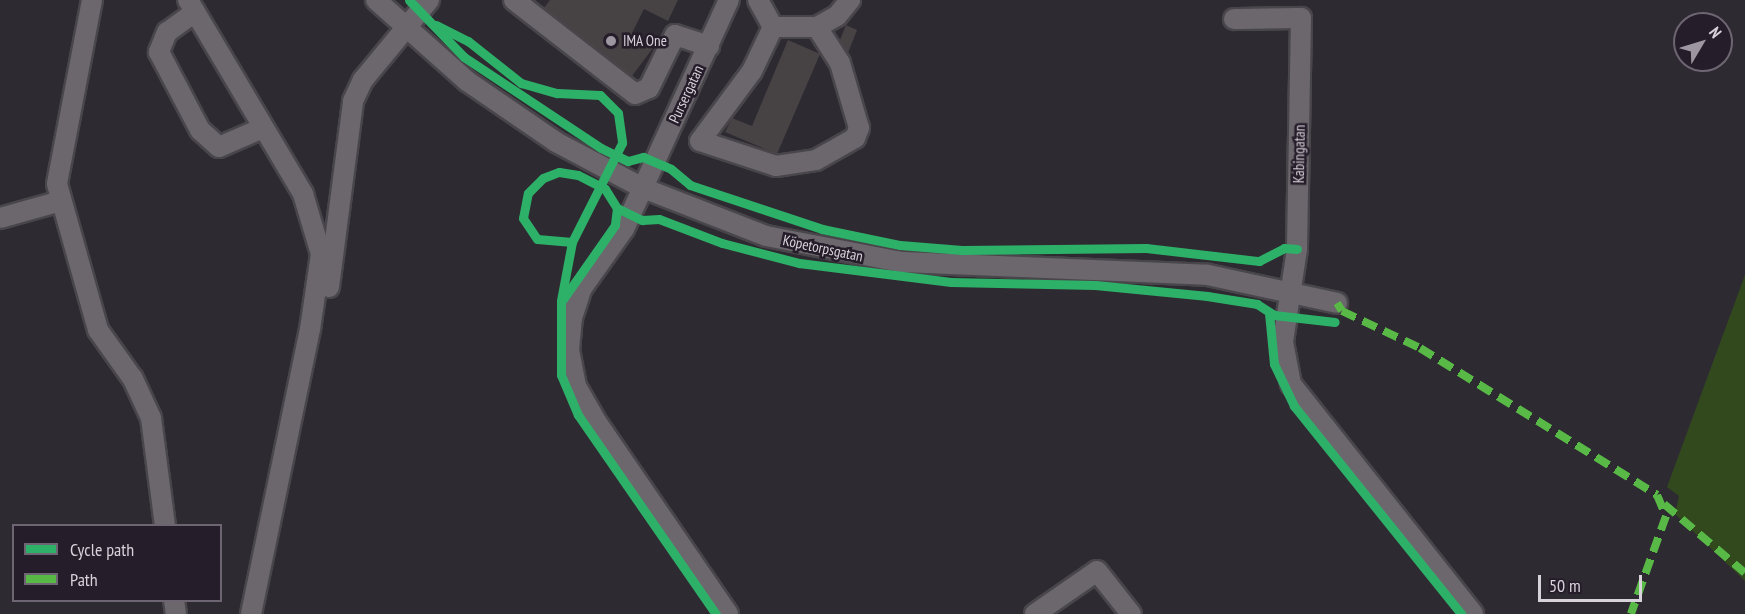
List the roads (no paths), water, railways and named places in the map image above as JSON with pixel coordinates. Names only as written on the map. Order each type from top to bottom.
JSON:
[{"type":"street","points":[[92,0],[57,167],[61,201],[98,330],[133,379],[151,418],[165,524]]},
{"type":"street","name":"Köpetorpsgatan","points":[[376,0],[404,28],[521,119],[643,188],[766,236],[857,256],[954,266],[1159,271],[1290,290],[1336,303]]},
{"type":"street","points":[[264,614],[267,578],[338,246],[353,101],[404,28],[429,0]]},
{"type":"street","points":[[514,0],[635,94],[649,88],[675,35],[709,46]]},
{"type":"street","name":"Pursergatan","points":[[728,614],[597,423],[570,368],[569,336],[577,301],[624,229],[729,0]]},
{"type":"street","points":[[758,0],[773,27]]},
{"type":"street","points":[[773,27],[817,27],[837,16],[850,0]]},
{"type":"street","points":[[251,614],[310,329],[321,254],[303,194],[191,6],[167,32],[159,52],[200,129],[219,147],[263,128]]},
{"type":"street","name":"Kabingatan","points":[[1234,19],[1301,18],[1297,249],[1282,342],[1291,384],[1473,614]]},
{"type":"street","points":[[773,27],[752,70],[700,141],[776,166],[816,160],[855,138],[859,128],[840,63],[817,27]]},
{"type":"street","points":[[0,218],[61,201]]},
{"type":"street","points":[[1035,614],[1097,571],[1131,614]]},
{"type":"place","name":"IMA One","points":[[611,41]]}]
